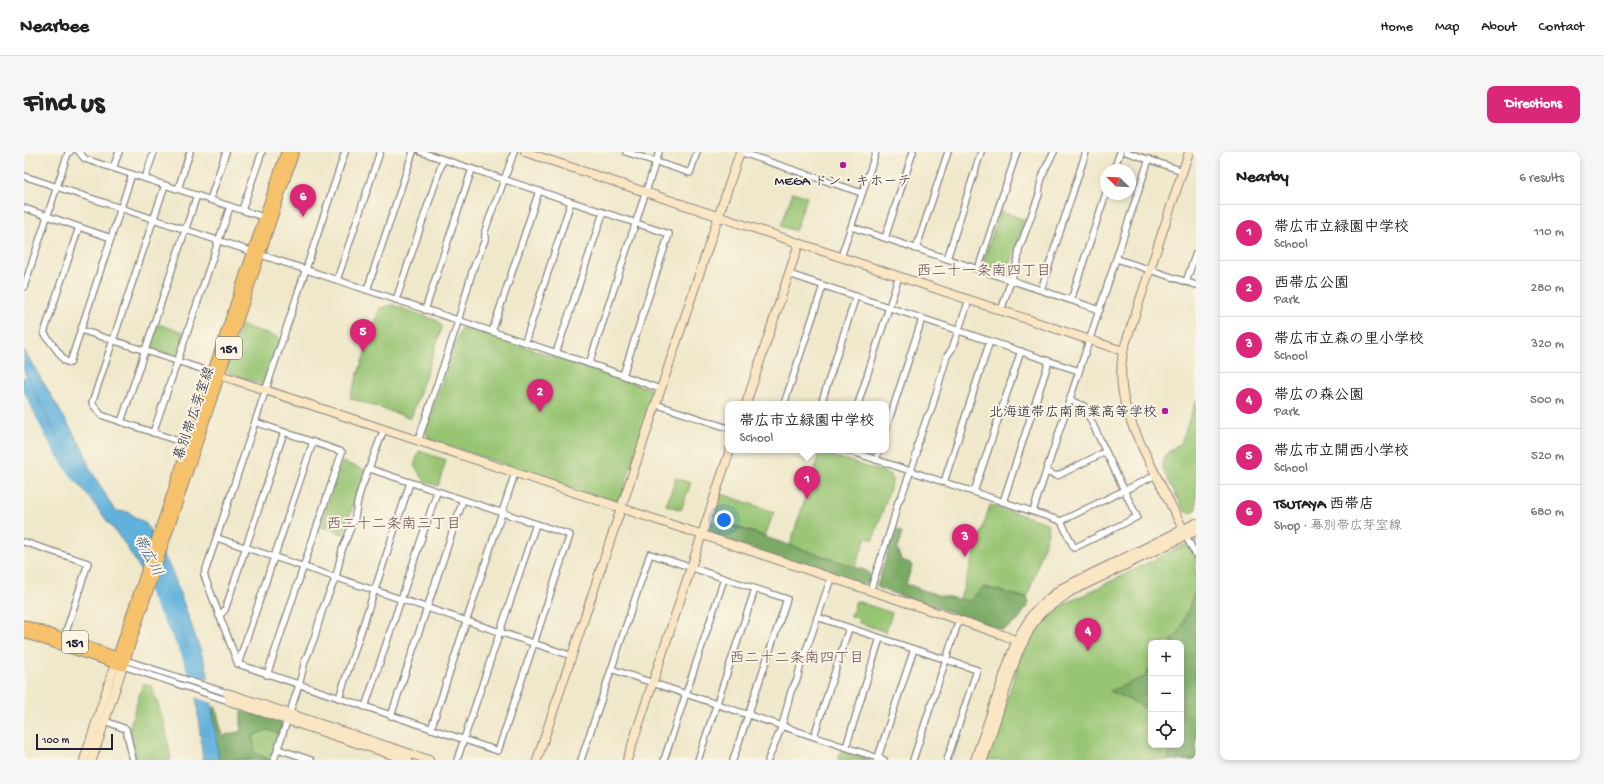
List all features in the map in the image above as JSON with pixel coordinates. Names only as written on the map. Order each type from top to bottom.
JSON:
[{"type":"main road","name":"幕別帯広芽室線","points":[[120,662],[132,613],[158,535],[192,446],[257,254],[286,152]]},
{"type":"main road","name":"幕別帯広芽室線","points":[[268,219],[294,152]]},
{"type":"main road","name":"幕別帯広芽室線","points":[[120,662],[138,622],[164,545],[192,446]]},
{"type":"main road","name":"151","points":[[24,625],[64,638],[120,662]]},
{"type":"main road","name":"151","points":[[24,633],[120,662]]},
{"type":"street","points":[[24,287],[68,153],[70,152]]},
{"type":"street","points":[[79,152],[85,159],[268,219]]},
{"type":"street","points":[[114,168],[119,152]]},
{"type":"street","points":[[146,178],[154,152]]},
{"type":"street","points":[[178,189],[190,152]]},
{"type":"street","points":[[210,200],[226,152]]},
{"type":"street","points":[[242,210],[262,152]]},
{"type":"street","points":[[345,152],[307,270],[204,575],[238,664],[267,675],[498,751],[570,535],[370,469]]},
{"type":"street","points":[[338,280],[380,152]]},
{"type":"street","points":[[366,290],[413,152]]},
{"type":"street","points":[[421,152],[670,234],[623,375]]},
{"type":"street","points":[[418,441],[458,320],[473,269],[485,240],[485,231],[514,152]]},
{"type":"street","points":[[525,152],[1124,351]]},
{"type":"street","points":[[626,152],[690,173],[697,152]]},
{"type":"street","points":[[589,364],[659,152]]},
{"type":"street","points":[[537,760],[740,152],[862,193]]},
{"type":"street","points":[[841,257],[876,152]]},
{"type":"street","points":[[885,238],[913,152]]},
{"type":"street","points":[[916,249],[948,152]]},
{"type":"street","points":[[947,259],[982,152]]},
{"type":"street","points":[[978,269],[1017,152]]},
{"type":"street","points":[[1001,311],[1018,259],[1019,248],[1039,195],[1039,189],[1050,158],[1054,152]]},
{"type":"street","points":[[1041,290],[1086,152]]},
{"type":"street","points":[[1116,164],[1120,152]]},
{"type":"street","points":[[1126,152],[1183,171]]},
{"type":"street","points":[[1189,152],[1124,351],[1121,366],[1121,381],[1125,408],[1129,420],[1196,556]]},
{"type":"street","points":[[396,300],[443,160]]},
{"type":"street","points":[[1033,512],[1149,160]]},
{"type":"street","points":[[425,310],[472,169]]},
{"type":"street","points":[[79,227],[44,333],[66,362],[70,363],[132,174]]},
{"type":"street","points":[[24,176],[623,375],[660,389]]},
{"type":"street","points":[[165,185],[92,403],[101,415],[192,446]]},
{"type":"street","points":[[492,332],[539,191]]},
{"type":"street","points":[[121,422],[197,195]]},
{"type":"street","points":[[1070,300],[1104,200]]},
{"type":"street","points":[[524,342],[571,202]]},
{"type":"street","points":[[153,433],[230,207]]},
{"type":"street","points":[[24,208],[111,238]]},
{"type":"street","points":[[556,353],[603,213]]},
{"type":"street","points":[[852,227],[1100,310]]},
{"type":"street","points":[[747,401],[799,243]]},
{"type":"street","points":[[1186,282],[1196,253]]},
{"type":"street","points":[[1117,259],[1196,285]]},
{"type":"street","points":[[789,274],[1079,371]]},
{"type":"street","points":[[859,401],[899,276]]},
{"type":"street","points":[[785,401],[823,286]]},
{"type":"street","points":[[822,401],[856,296]]},
{"type":"street","points":[[870,591],[898,502],[911,472],[917,453],[918,444],[927,417],[931,410],[947,356],[969,300]]},
{"type":"street","points":[[889,420],[922,319]]},
{"type":"street","points":[[81,330],[959,620],[1019,642]]},
{"type":"street","points":[[944,482],[990,342]]},
{"type":"street","points":[[974,492],[1021,351]]},
{"type":"street","points":[[1003,502],[1049,361]]},
{"type":"street","points":[[1061,521],[1074,548],[1137,516],[1084,406],[1069,400]]},
{"type":"street","points":[[655,404],[725,427]]},
{"type":"street","points":[[255,422],[342,452],[267,675]]},
{"type":"street","points":[[274,760],[299,685],[305,661],[314,639],[323,608],[336,577],[342,550],[355,517],[357,504],[384,429]]},
{"type":"street","points":[[219,616],[225,610],[284,432]]},
{"type":"street","points":[[238,664],[313,442]]},
{"type":"street","points":[[1046,472],[1058,476],[1105,452]]},
{"type":"street","points":[[627,760],[729,453]]},
{"type":"street","points":[[856,453],[1061,521],[1156,475]]},
{"type":"street","points":[[876,460],[878,453]]},
{"type":"street","points":[[431,729],[515,473]]},
{"type":"street","points":[[339,698],[410,483]]},
{"type":"street","points":[[365,707],[437,492]]},
{"type":"street","points":[[392,716],[463,500]]},
{"type":"street","points":[[976,760],[1019,642],[1041,613],[1070,592],[1184,532],[1196,523]]},
{"type":"street","points":[[458,760],[536,524]]},
{"type":"street","points":[[1184,532],[1196,531]]},
{"type":"street","points":[[217,538],[572,656]]},
{"type":"street","points":[[24,542],[88,563],[64,638]]},
{"type":"street","points":[[581,760],[650,554],[787,599],[733,760]]},
{"type":"street","points":[[768,760],[782,726],[791,691],[797,680],[802,659],[831,578]]},
{"type":"street","points":[[664,760],[724,579]]},
{"type":"street","points":[[698,760],[755,589]]},
{"type":"street","points":[[818,617],[977,670],[948,760]]},
{"type":"street","points":[[913,760],[959,620]]},
{"type":"street","points":[[814,736],[849,628]]},
{"type":"street","points":[[846,747],[880,638]]},
{"type":"street","points":[[983,760],[1019,642]]},
{"type":"street","points":[[612,669],[880,759],[914,649]]},
{"type":"street","points":[[120,662],[158,670],[228,697],[408,760]]},
{"type":"street","points":[[120,662],[160,679],[228,697]]},
{"type":"street","points":[[92,760],[105,721],[120,662]]},
{"type":"street","points":[[84,760],[120,662]]},
{"type":"street","points":[[288,717],[429,760]]},
{"type":"street","points":[[105,721],[126,729],[133,760]]},
{"type":"street","points":[[278,749],[311,760]]},
{"type":"green space","points":[[793,192],[807,197],[795,231],[781,226]]},
{"type":"green space","points":[[1000,211],[1025,220],[1007,275],[981,267]]},
{"type":"green space","points":[[393,305],[438,321],[442,327],[411,418],[350,398],[380,308]]},
{"type":"green space","points":[[158,324],[185,333],[177,357],[149,348]]},
{"type":"green space","points":[[241,325],[280,338],[265,382],[261,384],[229,373],[227,368]]},
{"type":"green space","points":[[465,327],[650,389],[654,394],[621,498],[614,502],[429,439],[425,430],[461,328]]},
{"type":"green space","points":[[1196,400],[1196,510],[1190,513],[1184,511],[1162,468],[1165,455],[1181,443]]},
{"type":"green space","points":[[419,451],[446,460],[438,486],[425,482],[414,466]]},
{"type":"green space","points":[[820,453],[889,474],[893,479],[873,540],[866,537],[855,567],[790,545]]},
{"type":"green space","points":[[342,462],[365,470],[343,534],[320,526]]},
{"type":"green space","points":[[676,478],[691,483],[681,510],[666,505]]},
{"type":"green space","points":[[722,494],[774,512],[765,536],[714,519]]},
{"type":"green space","points":[[990,505],[1047,523],[1049,530],[1027,598],[984,587],[969,601],[960,599]]},
{"type":"green space","points":[[717,521],[867,571],[871,576],[868,583],[860,584],[711,535],[708,530],[711,522]]},
{"type":"green space","points":[[895,529],[902,533],[897,549],[901,560],[910,563],[912,566],[906,584],[938,595],[969,601],[984,587],[1027,598],[1029,603],[1018,621],[1003,630],[878,588],[877,586]]},
{"type":"green space","points":[[1196,539],[1196,760],[987,760],[1020,659],[1033,632],[1053,610]]},
{"type":"green space","points":[[1196,589],[1196,760],[1168,760],[1172,748],[1184,748],[1184,640],[1172,640],[1179,633]]},
{"type":"green space","points":[[856,601],[892,613],[886,632],[858,622],[859,619],[851,616]]},
{"type":"green space","points":[[1148,671],[1148,709],[1110,691],[1144,677]]},
{"type":"green space","points":[[143,683],[152,686],[165,725],[171,760],[136,760],[130,726]]},
{"type":"green space","points":[[216,707],[222,736],[241,731],[241,711],[280,721],[282,726],[279,734],[267,730],[253,736],[255,753],[271,760],[216,760],[207,708]]},
{"type":"green space","points":[[241,711],[282,726],[271,760],[245,760]]},
{"type":"green space","points":[[841,749],[870,758],[872,760],[838,760]]},
{"type":"water","points":[[24,350],[84,451],[89,467],[115,511],[128,512],[146,524],[172,571],[207,669],[219,760],[203,760],[197,704],[187,645],[125,544],[81,487],[24,371]]},
{"type":"pier","points":[[190,674],[210,680],[213,703],[194,697]]},
{"type":"waterway","name":"帯広川","points":[[24,381],[55,445],[79,479]]},
{"type":"waterway","name":"帯広川","points":[[147,580],[185,652],[195,680]]},
{"type":"place","name":"MEGA ドン・キホーテ","points":[[843,165]]},
{"type":"place","name":"TSUTAYA 西帯店","points":[[303,217]]},
{"type":"place","name":"帯広市立開西小学校","points":[[363,352]]},
{"type":"place","name":"北海道帯広南商業高等学校","points":[[1165,411]]},
{"type":"place","name":"西帯広公園","points":[[540,412]]},
{"type":"place","name":"帯広市立緑園中学校","points":[[807,499]]},
{"type":"place","name":"帯広市立森の里小学校","points":[[965,557]]},
{"type":"place","name":"帯広の森公園","points":[[1088,651]]},
{"type":"district","name":"西二十一条南四丁目","points":[[984,270]]},
{"type":"district","name":"西二十二条南三丁目","points":[[394,523]]},
{"type":"district","name":"西二十二条南四丁目","points":[[797,657]]}]
